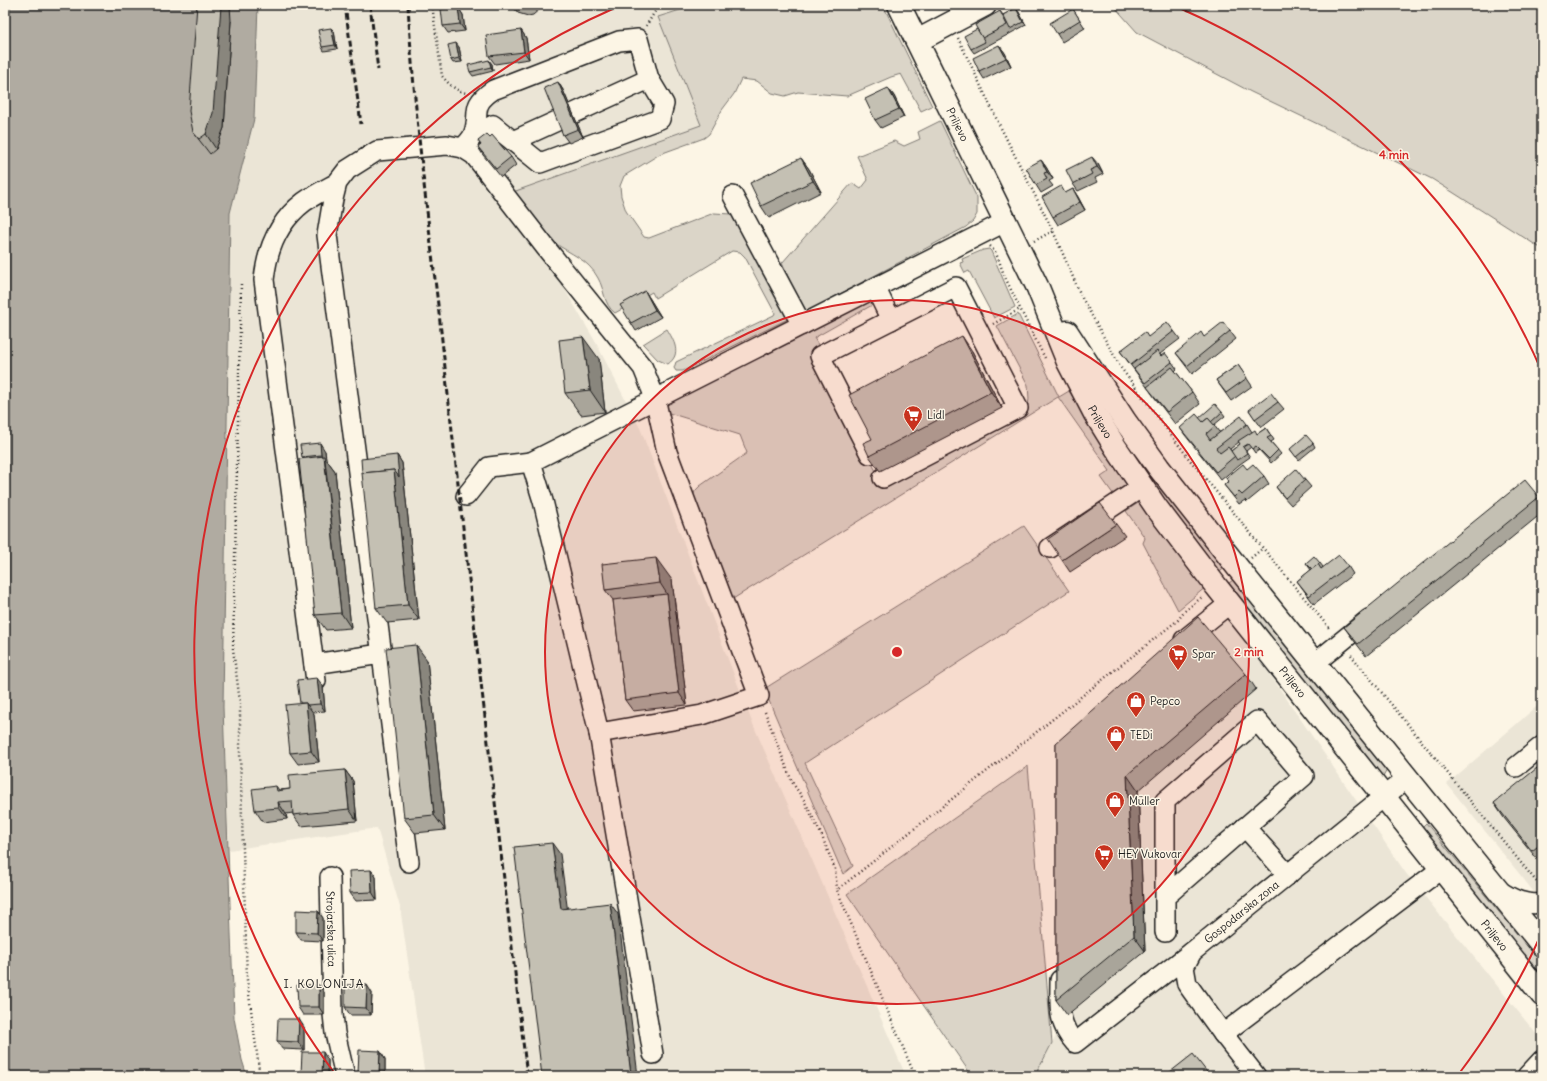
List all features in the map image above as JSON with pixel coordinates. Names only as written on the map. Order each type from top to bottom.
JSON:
[{"type":"main road","name":"Priljevo","points":[[899,5],[1038,288],[1068,362],[1116,448],[1142,487],[1216,586],[1542,995]]},
{"type":"main road","points":[[917,41],[985,5]]},
{"type":"main road","name":"Priljevo","points":[[1038,288],[1159,468],[1542,945]]},
{"type":"street","points":[[408,862],[327,235],[332,199],[337,183],[346,170],[377,151],[468,142],[493,125],[540,163],[660,119],[664,104],[649,79],[638,39],[619,41],[493,90],[483,97],[478,106],[468,142],[474,155],[546,248],[643,368],[655,398],[667,452],[759,696],[702,715],[599,733]]},
{"type":"street","points":[[513,141],[649,79]]},
{"type":"street","points":[[337,183],[304,202],[286,219],[275,237],[270,249],[266,261],[264,280],[315,672],[381,654]]},
{"type":"street","points":[[733,196],[802,325]]},
{"type":"street","points":[[466,496],[489,467],[531,462],[655,398],[876,289],[1005,222]]},
{"type":"street","points":[[870,454],[850,397],[820,356],[956,287],[972,334],[1018,408],[883,478]]},
{"type":"street","points":[[876,289],[891,320]]},
{"type":"street","points":[[531,462],[544,500],[599,733],[653,1054]]},
{"type":"street","points":[[1050,548],[1142,487]]},
{"type":"street","points":[[1170,651],[1230,603]]},
{"type":"street","points":[[1315,663],[1382,609]]},
{"type":"street","points":[[1165,932],[1165,801],[1257,721],[1304,776],[1166,896]]},
{"type":"street","points":[[1516,767],[1542,746]]},
{"type":"street","name":"Gospodarska zona","points":[[1256,1076],[1223,1034],[1187,984],[1184,967],[1192,952],[1407,778]]},
{"type":"street","points":[[1245,827],[1288,875]]},
{"type":"street","points":[[1223,1034],[1441,869]]},
{"type":"street","name":"Strojarska ulica","points":[[330,877],[333,1014],[335,1033],[345,1076]]},
{"type":"street","points":[[1497,890],[1521,902],[1542,903]]},
{"type":"street","points":[[1060,960],[1060,1015],[1066,1034],[1075,1043],[1192,952]]},
{"type":"street","points":[[1527,1076],[1542,1060]]},
{"type":"path","points":[[432,5],[442,76],[450,86],[461,92],[483,97]]},
{"type":"path","points":[[638,39],[656,10],[657,5]]},
{"type":"path","points":[[951,23],[999,124],[1053,231],[1082,298],[1121,368],[1190,460],[1542,889]]},
{"type":"path","points":[[983,248],[990,246],[995,250],[1020,309],[1047,362]]},
{"type":"path","points":[[241,284],[233,649],[240,702],[240,752],[247,980],[260,1076]]},
{"type":"path","points":[[972,334],[1020,309]]},
{"type":"path","points":[[1238,568],[1263,548]]},
{"type":"path","points":[[837,890],[1171,625],[1185,611],[1216,586]]},
{"type":"path","points":[[759,696],[792,782],[804,800],[821,834],[835,869],[837,890],[915,1076]]},
{"type":"shaded area","points":[[5,5],[258,5],[254,119],[230,213],[223,707],[234,1018],[242,1060],[247,1076],[5,1076]]},
{"type":"shaded area","points":[[258,5],[696,5],[658,17],[701,125],[509,194],[595,341],[640,428],[752,722],[906,1076],[425,1076],[400,907],[377,828],[229,850],[223,707],[230,213],[254,119]]},
{"type":"shaded area","points":[[696,5],[883,5],[932,106],[921,111],[901,74],[847,96],[798,92],[785,96],[772,93],[757,81],[741,79],[734,94],[722,110],[709,134],[704,138],[660,154],[624,176],[620,186],[621,196],[626,211],[644,237],[649,238],[714,213],[731,214],[737,218],[789,317],[786,320],[683,371],[676,371],[674,368],[676,362],[774,315],[775,313],[745,257],[740,252],[732,251],[655,298],[652,292],[615,313],[606,301],[594,271],[584,261],[555,243],[513,192],[701,125],[658,17]]},
{"type":"shaded area","points":[[1113,5],[1542,5],[1542,249],[1432,179],[1251,92],[1137,32]]},
{"type":"shaded area","points":[[940,121],[977,198],[977,214],[973,221],[966,227],[804,313],[782,263],[852,183],[861,189],[868,180],[857,156],[894,141],[904,146],[920,139],[918,132]]},
{"type":"shaded area","points":[[989,249],[1015,307],[994,318],[969,271],[965,273],[960,263],[963,262],[962,259]]},
{"type":"shaded area","points":[[868,299],[874,304],[814,338],[820,348],[817,360],[885,488],[1023,413],[1028,405],[1028,385],[997,326],[1018,314],[1059,397],[1069,391],[1108,450],[1128,487],[1116,498],[1101,477],[1110,471],[1058,397],[728,602],[692,499],[695,491],[700,486],[747,453],[740,435],[669,413],[665,408],[666,405],[668,402]]},
{"type":"shaded area","points":[[667,329],[674,343],[676,352],[675,356],[668,364],[658,360],[643,344]]},
{"type":"shaded area","points":[[1085,375],[1226,567],[1217,574],[1153,488]]},
{"type":"shaded area","points":[[1141,501],[1206,587],[1178,610],[1143,543],[1145,538],[1126,511]]},
{"type":"shaded area","points":[[1024,526],[1069,591],[805,763],[853,866],[843,874],[764,689]]},
{"type":"shaded area","points":[[1236,578],[1388,768],[1383,777],[1380,778],[1226,585]]},
{"type":"shaded area","points":[[1228,613],[1405,872],[1542,1041],[1542,1076],[1035,1076],[1067,1015],[1067,758]]},
{"type":"shaded area","points":[[1542,702],[1542,902],[1447,784]]},
{"type":"shaded area","points":[[1028,766],[1052,1043],[1035,1076],[972,1076],[847,894]]},
{"type":"shaded area","points":[[1426,823],[1517,934],[1542,959],[1542,982],[1420,829]]},
{"type":"building","points":[[197,5],[221,6],[213,113],[206,134],[199,139],[193,132],[189,111]]},
{"type":"building","points":[[512,5],[530,5],[522,8]]},
{"type":"building","points":[[458,7],[460,24],[443,26],[441,9]]},
{"type":"building","points":[[1016,8],[1023,22],[1010,29],[1003,15]]},
{"type":"building","points":[[1073,9],[1080,20],[1057,34],[1050,23]]},
{"type":"building","points":[[1000,11],[1007,25],[982,38],[975,25]]},
{"type":"building","points":[[331,28],[335,45],[322,47],[318,30]]},
{"type":"building","points":[[977,29],[985,42],[971,49],[964,36]]},
{"type":"building","points":[[521,30],[524,52],[489,56],[486,35]]},
{"type":"building","points":[[456,43],[459,58],[451,60],[448,45]]},
{"type":"building","points":[[999,45],[1006,58],[979,71],[973,58]]},
{"type":"building","points":[[489,60],[491,67],[470,72],[468,65]]},
{"type":"building","points":[[558,82],[578,129],[563,135],[544,88]]},
{"type":"building","points":[[888,88],[899,109],[875,120],[865,99]]},
{"type":"building","points":[[487,134],[490,137],[492,135],[511,157],[496,169],[478,147],[481,145],[478,141]]},
{"type":"building","points":[[1092,157],[1097,167],[1090,170],[1092,174],[1073,184],[1066,170]]},
{"type":"building","points":[[801,158],[813,181],[761,206],[750,183]]},
{"type":"building","points":[[1041,160],[1047,172],[1044,173],[1047,179],[1036,185],[1026,168]]},
{"type":"building","points":[[1061,186],[1065,193],[1073,189],[1080,202],[1053,217],[1042,197]]},
{"type":"building","points":[[645,291],[655,310],[631,323],[620,305]]},
{"type":"building","points":[[1167,322],[1174,331],[1131,365],[1120,351],[1145,332],[1148,337]]},
{"type":"building","points":[[1223,322],[1230,331],[1187,366],[1176,353],[1201,332],[1204,337]]},
{"type":"building","name":"Lidl","points":[[962,336],[991,392],[869,456],[863,443],[872,439],[849,395]]},
{"type":"building","points":[[583,337],[590,390],[565,393],[559,340]]},
{"type":"building","points":[[1157,351],[1161,356],[1165,353],[1172,362],[1145,383],[1134,369]]},
{"type":"building","points":[[1238,365],[1247,378],[1226,393],[1216,380]]},
{"type":"building","points":[[1172,367],[1192,392],[1167,412],[1147,387]]},
{"type":"building","points":[[1271,393],[1278,402],[1255,419],[1249,410]]},
{"type":"building","points":[[1215,404],[1222,412],[1211,422],[1208,418],[1203,422],[1199,418]]},
{"type":"building","points":[[1196,414],[1203,422],[1208,418],[1215,426],[1206,434],[1210,440],[1241,416],[1247,424],[1216,448],[1220,453],[1228,447],[1235,456],[1216,472],[1180,428]]},
{"type":"building","points":[[1266,428],[1271,436],[1267,438],[1278,450],[1269,459],[1256,446],[1252,449],[1248,444],[1243,447],[1247,453],[1237,460],[1231,451],[1240,444],[1238,441],[1255,430],[1257,434]]},
{"type":"building","points":[[1306,435],[1313,443],[1296,457],[1290,449]]},
{"type":"building","points":[[320,443],[321,455],[302,457],[300,445]]},
{"type":"building","points":[[397,455],[399,477],[394,470],[362,473],[361,459]]},
{"type":"building","points":[[324,456],[341,613],[315,615],[299,459]]},
{"type":"building","points":[[1243,464],[1247,469],[1253,464],[1264,476],[1242,495],[1239,492],[1234,497],[1224,485],[1229,481],[1226,478]]},
{"type":"building","points":[[1296,469],[1305,480],[1285,498],[1276,487]]},
{"type":"building","points":[[394,470],[408,605],[376,608],[362,473]]},
{"type":"building","points":[[1525,480],[1539,497],[1358,644],[1344,627]]},
{"type":"building","points":[[1100,503],[1116,524],[1062,560],[1048,539]]},
{"type":"building","points":[[1339,555],[1348,566],[1309,596],[1297,581],[1318,564],[1321,569]]},
{"type":"building","points":[[1314,556],[1320,563],[1312,569],[1306,563]]},
{"type":"building","points":[[656,558],[660,583],[605,590],[602,564]]},
{"type":"building","points":[[667,594],[679,693],[625,700],[613,600]]},
{"type":"building","name":"HEY Vukovar","points":[[1198,617],[1246,674],[1127,775],[1134,936],[1056,1000],[1056,743]]},
{"type":"building","points":[[416,645],[434,815],[404,818],[386,648]]},
{"type":"building","points":[[317,678],[320,704],[307,705],[306,703],[300,703],[297,680]]},
{"type":"building","points":[[306,703],[311,751],[290,753],[285,705]]},
{"type":"building","points":[[1537,768],[1542,775],[1542,843],[1532,851],[1494,803]]},
{"type":"building","points":[[345,770],[349,809],[293,815],[292,801],[278,802],[279,808],[255,810],[252,789],[276,786],[277,791],[290,789],[289,775]]},
{"type":"building","points":[[552,843],[561,909],[610,903],[631,1075],[542,1076],[514,847]]},
{"type":"building","points":[[371,870],[372,892],[350,893],[349,871]]},
{"type":"building","points":[[296,910],[318,911],[317,933],[296,932]]},
{"type":"building","points":[[297,985],[319,985],[319,1007],[298,1007]]},
{"type":"building","points":[[345,985],[367,985],[366,1008],[345,1007]]},
{"type":"building","points":[[278,1019],[299,1019],[298,1042],[277,1041]]},
{"type":"building","points":[[359,1050],[380,1051],[379,1073],[358,1073]]},
{"type":"building","points":[[302,1052],[323,1052],[322,1075],[301,1074]]},
{"type":"building","points":[[1193,1054],[1210,1076],[1165,1076]]},
{"type":"railway","points":[[345,5],[361,124]]},
{"type":"railway","points":[[370,5],[378,70]]},
{"type":"railway","points":[[408,5],[415,98],[425,191],[527,1076]]},
{"type":"place","name":"Lidl","points":[[913,432]]},
{"type":"place","name":"Spar","points":[[1178,671]]},
{"type":"place","name":"Pepco","points":[[1136,718]]},
{"type":"place","name":"TEDi","points":[[1116,752]]},
{"type":"place","name":"Müller","points":[[1115,818]]},
{"type":"place","name":"HEY Vukovar","points":[[1104,871]]},
{"type":"district","name":"I. KOLONIJA","points":[[324,983]]}]
